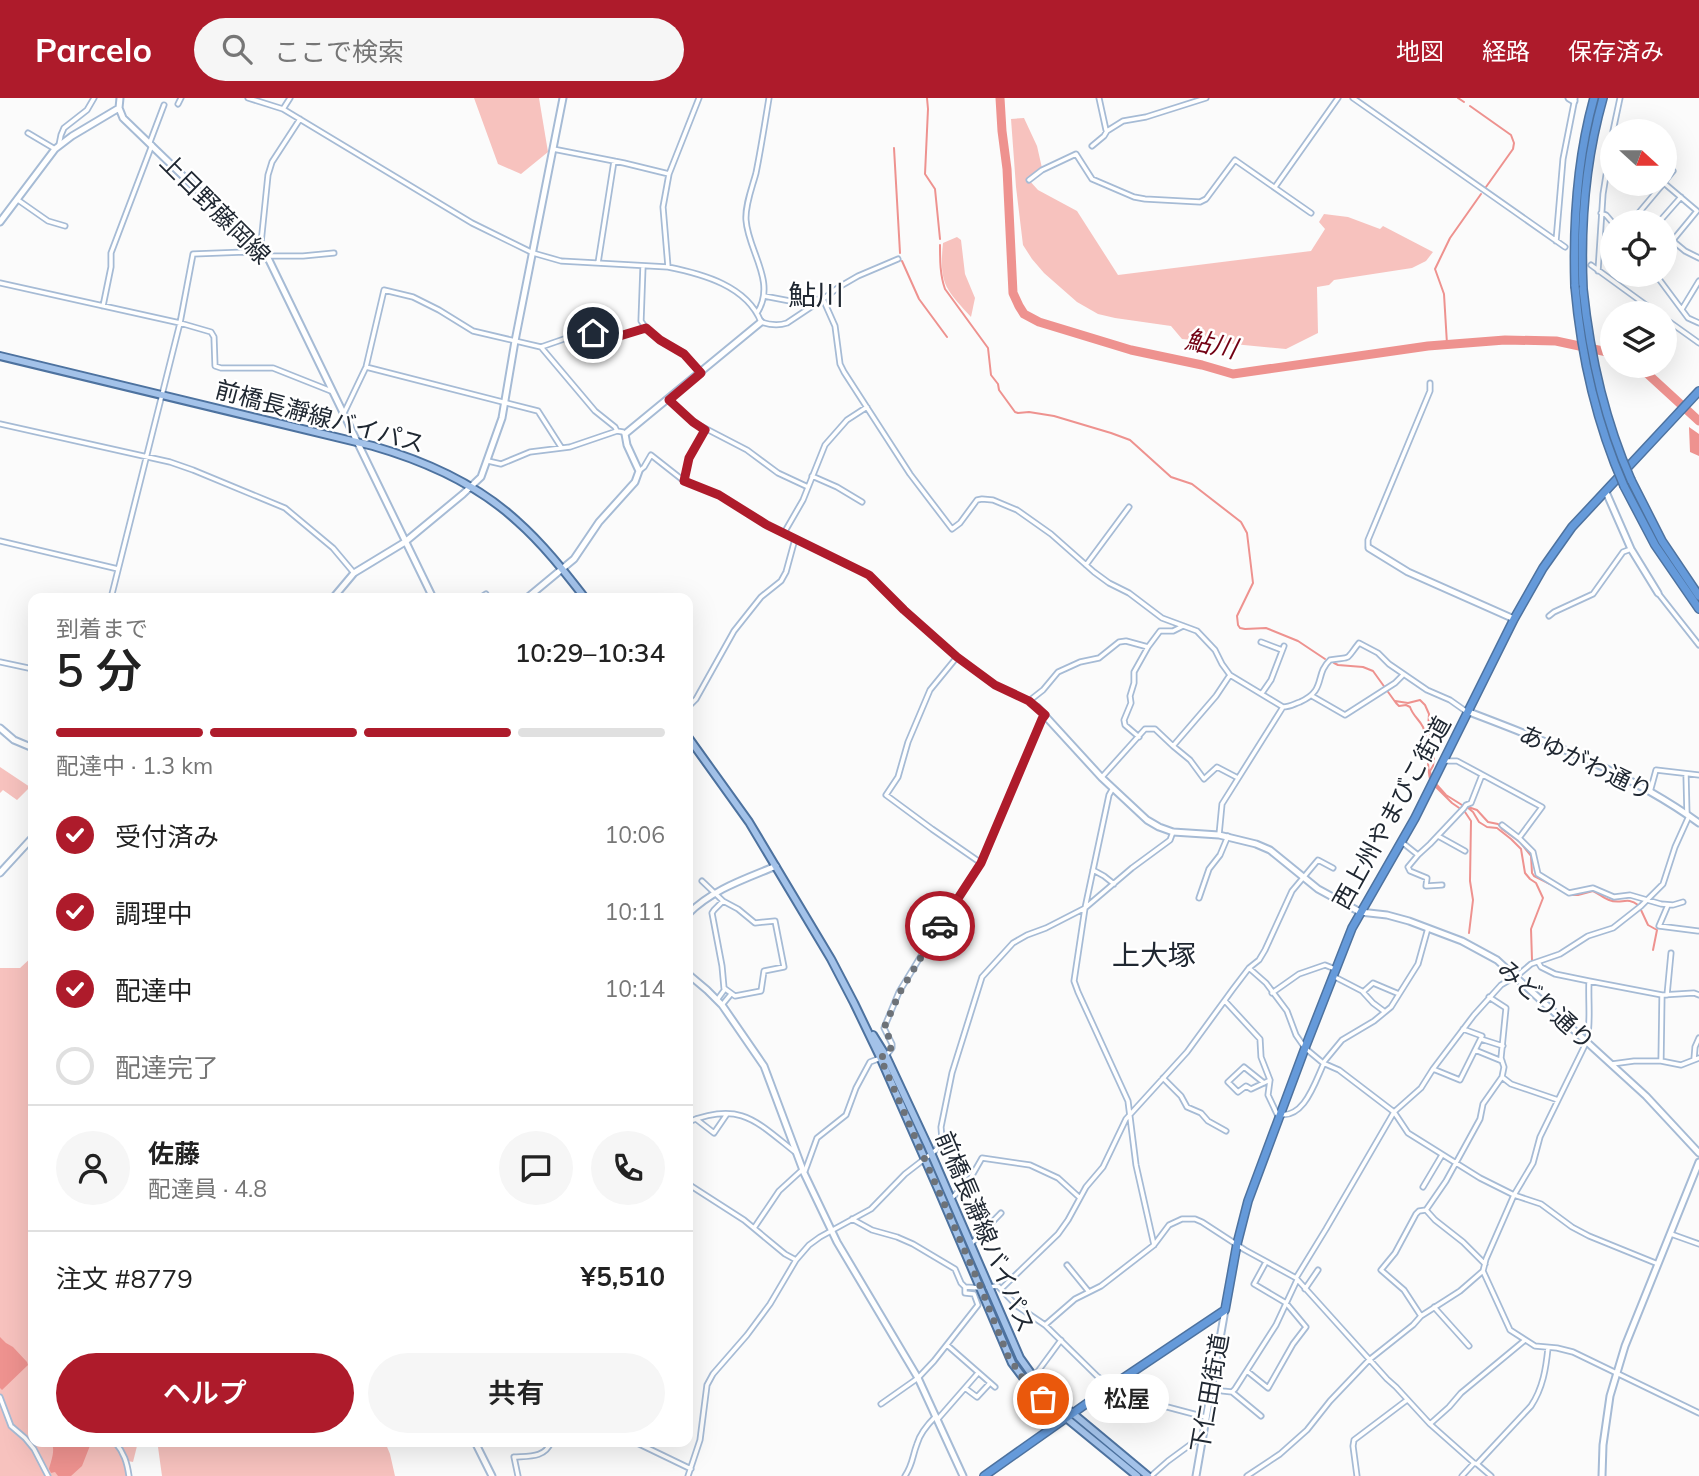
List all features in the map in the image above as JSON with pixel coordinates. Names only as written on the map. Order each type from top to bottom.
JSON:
[{"type":"highway","points":[[1594,98],[1582,152],[1574,222],[1575,286],[1589,383],[1604,434],[1655,545],[1699,609]]},
{"type":"highway","points":[[1603,98],[1590,154],[1584,200],[1583,289],[1588,331],[1602,399],[1627,483],[1699,596]]},
{"type":"highway","name":"西上州やまびこ街道","points":[[1225,1310],[1248,1201],[1334,972],[1360,912],[1415,818],[1514,619],[1557,547],[1698,392]]},
{"type":"highway","points":[[984,1476],[1225,1310]]},
{"type":"main road","name":"前橋長瀞線バイパス","points":[[0,355],[403,455],[471,488],[515,518],[542,544],[581,593]]},
{"type":"main road","name":"前橋長瀞線バイパス","points":[[693,744],[736,802],[834,963],[883,1056],[984,1287],[1020,1358],[1040,1387],[1137,1476]]},
{"type":"main road","name":"前橋長瀞線バイパス","points":[[928,1156],[970,1245],[1012,1363],[1035,1391],[1149,1476]]},
{"type":"street","points":[[57,147],[64,128],[87,110],[94,98]]},
{"type":"street","points":[[0,222],[57,147],[119,108],[120,98]]},
{"type":"street","points":[[178,104],[181,98]]},
{"type":"street","points":[[247,98],[283,109],[472,223],[533,253],[561,261],[668,267],[715,280],[737,291],[757,313],[761,322],[770,325],[787,323],[848,281],[898,259]]},
{"type":"street","points":[[283,109],[290,98]]},
{"type":"street","points":[[338,593],[354,573],[405,542],[481,477],[500,425],[505,402],[563,98]]},
{"type":"street","points":[[668,267],[663,207],[669,174],[699,98]]},
{"type":"street","points":[[757,313],[763,305],[764,296],[760,267],[746,219],[769,98]]},
{"type":"street","points":[[1099,98],[1107,131]]},
{"type":"street","points":[[1092,146],[1107,131],[1127,120],[1146,117],[1206,98]]},
{"type":"street","points":[[1275,187],[1338,98]]},
{"type":"street","points":[[1353,98],[1565,247]]},
{"type":"street","points":[[1616,119],[1620,98]]},
{"type":"street","points":[[1556,240],[1563,159],[1573,99]]},
{"type":"street","points":[[103,306],[111,253],[164,105]]},
{"type":"street","name":"上日野藤岡線","points":[[119,108],[150,144],[264,253],[430,593]]},
{"type":"street","points":[[264,253],[268,175],[272,162],[300,119]]},
{"type":"street","points":[[28,133],[57,147]]},
{"type":"street","points":[[553,149],[669,174]]},
{"type":"street","points":[[1029,180],[1042,170],[1076,154],[1092,179],[1142,199],[1203,201],[1235,160],[1311,213]]},
{"type":"street","points":[[598,263],[614,161]]},
{"type":"street","points":[[1677,194],[1697,211],[1677,235]]},
{"type":"street","points":[[1641,210],[1653,196]]},
{"type":"street","points":[[1670,210],[1681,197]]},
{"type":"street","points":[[16,199],[48,221],[65,226]]},
{"type":"street","points":[[1598,271],[1600,232]]},
{"type":"street","points":[[1677,245],[1699,258]]},
{"type":"street","points":[[112,593],[180,323],[193,254],[245,252],[303,256],[334,253]]},
{"type":"street","points":[[1591,265],[1640,301]]},
{"type":"street","points":[[642,266],[641,321],[660,340],[684,354],[701,373]]},
{"type":"street","points":[[1682,309],[1699,281]]},
{"type":"street","points":[[0,283],[180,323],[212,333],[216,366],[273,368],[333,392]]},
{"type":"street","points":[[1665,287],[1688,318],[1699,323]]},
{"type":"street","points":[[343,415],[366,367],[384,290],[413,297],[473,331],[541,347],[593,333],[613,338],[646,328]]},
{"type":"street","points":[[764,296],[790,301],[823,299]]},
{"type":"street","points":[[823,299],[835,326],[840,364],[910,474],[952,529],[960,523],[977,500],[986,498],[1017,510],[1051,534],[1109,583],[1129,593],[1162,618],[1197,631],[1215,650],[1230,675],[1283,707],[1312,696],[1325,664],[1330,660],[1349,657],[1359,643],[1378,653],[1389,664],[1427,690],[1469,712]]},
{"type":"street","points":[[625,434],[761,322]]},
{"type":"street","points":[[1677,327],[1699,343]]},
{"type":"street","points":[[541,347],[595,411],[617,431]]},
{"type":"street","points":[[366,367],[538,411],[561,447]]},
{"type":"street","points":[[1430,383],[1430,391],[1368,540],[1369,548],[1408,572],[1514,619]]},
{"type":"street","points":[[669,400],[705,430],[747,450],[778,473],[808,487]]},
{"type":"street","points":[[784,533],[803,500],[825,444],[847,420],[867,407]]},
{"type":"street","points":[[0,424],[193,470],[285,508],[333,548],[354,573]]},
{"type":"street","points":[[684,481],[689,458],[705,430]]},
{"type":"street","points":[[488,461],[501,464],[530,452],[586,442],[617,431],[625,434]]},
{"type":"street","points":[[625,434],[639,471]]},
{"type":"street","points":[[533,593],[574,559],[599,522],[635,482],[639,471],[651,455],[684,481],[719,495],[767,525],[869,575],[957,657],[995,685],[1037,707],[1102,778],[1147,820],[1173,832],[1166,843],[1085,908],[1013,943],[982,977],[951,1073],[941,1127],[942,1140],[936,1150],[905,1174],[871,1209],[831,1229],[809,1245],[796,1260],[770,1304],[707,1385],[700,1440],[688,1476]]},
{"type":"street","points":[[812,476],[862,502]]},
{"type":"street","points":[[1606,492],[1631,549],[1658,593],[1699,645]]},
{"type":"street","points":[[1086,565],[1129,507]]},
{"type":"street","points":[[693,702],[734,631],[761,597],[781,580],[786,572],[795,539]]},
{"type":"street","points":[[0,541],[118,569]]},
{"type":"street","points":[[1549,616],[1593,594],[1623,552],[1631,549]]},
{"type":"street","points":[[1139,737],[1125,725],[1124,720],[1130,702],[1134,672],[1160,631],[1173,631],[1183,626]]},
{"type":"street","points":[[1029,701],[1043,690],[1058,672],[1080,662],[1099,658],[1119,642],[1126,641],[1148,647]]},
{"type":"street","points":[[1261,642],[1283,648],[1272,680],[1262,693]]},
{"type":"street","points":[[957,657],[930,690],[908,742],[898,777],[886,795],[981,863]]},
{"type":"street","points":[[0,662],[28,668]]},
{"type":"street","points":[[1312,696],[1345,715],[1395,683],[1404,674]]},
{"type":"street","points":[[1173,746],[1216,696],[1230,675]]},
{"type":"street","points":[[1219,835],[1221,807],[1283,707]]},
{"type":"street","name":"あゆがわ通り","points":[[1469,712],[1619,775],[1699,823]]},
{"type":"street","points":[[754,1228],[779,1191],[803,1171],[817,1138],[846,1115],[870,1062],[892,1048],[884,1028],[900,992],[981,863],[1045,715]]},
{"type":"street","points":[[0,728],[14,740],[28,746]]},
{"type":"street","points":[[1102,778],[1145,729],[1155,729],[1190,760],[1204,779],[1217,767],[1238,778]]},
{"type":"street","points":[[1445,761],[1457,761],[1542,807],[1519,838]]},
{"type":"street","points":[[1650,792],[1656,769],[1699,775]]},
{"type":"street","points":[[1232,1392],[1276,1325],[1296,1279],[1394,1112],[1421,1088],[1489,997],[1531,964],[1560,954],[1588,936],[1613,928],[1648,900],[1663,884],[1688,815],[1686,774]]},
{"type":"street","points":[[1442,885],[1426,886],[1427,878],[1410,871],[1408,867],[1466,805],[1471,803],[1482,775]]},
{"type":"street","points":[[1113,788],[1109,795],[1085,908],[1074,981],[1128,1101],[1136,1165],[1154,1245]]},
{"type":"street","points":[[1503,825],[1533,852],[1538,874],[1569,893],[1593,888],[1614,897],[1630,895],[1668,905],[1683,902]]},
{"type":"street","name":"みどり通り","points":[[1173,832],[1228,836],[1256,844],[1270,850],[1325,893],[1360,912],[1398,918],[1462,941],[1487,954],[1612,1064],[1699,1153]]},
{"type":"street","points":[[1199,898],[1209,869],[1220,855],[1228,836]]},
{"type":"street","points":[[1438,836],[1465,851]]},
{"type":"street","points":[[0,873],[28,842]]},
{"type":"street","points":[[1401,842],[1418,855]]},
{"type":"street","points":[[1000,1289],[1058,1234],[1086,1187],[1103,1167],[1130,1113],[1187,1052],[1203,1028],[1259,960],[1293,891],[1303,878],[1318,860],[1333,869]]},
{"type":"street","points":[[693,910],[729,885],[776,866]]},
{"type":"street","points":[[1093,870],[1114,884]]},
{"type":"street","points":[[702,881],[723,901],[755,923],[775,921],[784,967],[764,971],[761,991],[734,996],[724,989]]},
{"type":"street","points":[[719,1003],[724,989],[712,913],[723,901]]},
{"type":"street","points":[[1668,905],[1659,926],[1699,931]]},
{"type":"street","points":[[1225,1000],[1260,1039],[1268,1095],[1277,1114],[1286,1116],[1304,1104],[1324,1063],[1342,1040],[1391,1007],[1418,964],[1428,928]]},
{"type":"street","points":[[1661,1061],[1661,1011],[1671,953]]},
{"type":"street","points":[[1538,962],[1541,967],[1555,974],[1589,981],[1665,995],[1699,995]]},
{"type":"street","points":[[1272,993],[1299,974],[1325,965],[1363,992],[1385,1012]]},
{"type":"street","points":[[1250,968],[1266,983],[1287,1011],[1296,1035],[1305,1048],[1394,1112],[1408,1133],[1455,1163],[1514,1195],[1541,1204],[1572,1227],[1658,1264]]},
{"type":"street","points":[[693,979],[719,1003],[764,1066],[803,1171],[831,1229],[918,1378],[962,1476]]},
{"type":"street","points":[[1247,1476],[1280,1454],[1307,1430],[1369,1360],[1421,1316],[1472,1282],[1483,1271],[1514,1195],[1533,1163],[1540,1138],[1587,1041],[1590,1024],[1589,981]]},
{"type":"street","points":[[1363,992],[1373,983],[1399,993]]},
{"type":"street","points":[[719,1003],[731,994]]},
{"type":"street","points":[[1426,1210],[1446,1181],[1480,1119],[1483,1104],[1502,1077],[1506,1008],[1489,997]]},
{"type":"street","points":[[1464,1029],[1482,1036],[1481,1039]]},
{"type":"street","points":[[1612,1064],[1661,1061],[1681,1065],[1697,1059],[1695,1047],[1699,1038]]},
{"type":"street","points":[[1481,1039],[1503,1046]]},
{"type":"street","points":[[1433,1069],[1460,1080],[1481,1039]]},
{"type":"street","points":[[1475,1050],[1502,1061]]},
{"type":"street","points":[[1244,1067],[1267,1082],[1251,1089],[1246,1086],[1238,1092],[1228,1082],[1244,1067]]},
{"type":"street","points":[[1502,1077],[1511,1084],[1558,1100]]},
{"type":"street","points":[[1163,1078],[1181,1096],[1187,1107],[1201,1113],[1208,1121],[1226,1132]]},
{"type":"street","points":[[693,1120],[716,1114],[742,1115],[796,1152]]},
{"type":"street","points":[[696,1119],[714,1132],[727,1114]]},
{"type":"street","points":[[1423,1188],[1442,1155]]},
{"type":"street","points":[[951,1200],[970,1179],[982,1158],[1030,1165],[1058,1178],[1080,1198]]},
{"type":"street","points":[[1602,1476],[1610,1396],[1625,1346],[1699,1162]]},
{"type":"street","points":[[693,1187],[744,1220],[796,1260]]},
{"type":"street","points":[[1421,1316],[1404,1290],[1381,1270],[1395,1253],[1419,1210],[1426,1210],[1485,1264]]},
{"type":"street","points":[[970,1245],[1001,1213]]},
{"type":"street","points":[[852,1219],[872,1230],[913,1244],[955,1269],[965,1287],[965,1293],[974,1294],[978,1305],[918,1378],[881,1404]]},
{"type":"street","points":[[1045,1325],[1075,1299],[1101,1286],[1154,1245],[1169,1225],[1184,1219],[1202,1222],[1296,1279],[1430,1424],[1491,1476]]},
{"type":"street","points":[[1671,1233],[1699,1244]]},
{"type":"street","points":[[1247,1371],[1268,1388],[1306,1327],[1286,1303],[1254,1284],[1266,1262]]},
{"type":"street","points":[[1067,1265],[1090,1292]]},
{"type":"street","points":[[1305,1289],[1318,1270]]},
{"type":"street","points":[[1483,1271],[1510,1330],[1524,1340],[1535,1346],[1573,1352],[1699,1413]]},
{"type":"street","points":[[965,1287],[996,1286],[1017,1306],[1045,1325],[1097,1376],[1122,1395],[1206,1417]]},
{"type":"street","points":[[1434,1307],[1469,1346]]},
{"type":"street","name":"下仁田街道","points":[[1196,1476],[1225,1310]]},
{"type":"street","points":[[1033,1378],[1062,1340]]},
{"type":"street","points":[[1430,1424],[1461,1393],[1524,1340]]},
{"type":"street","points":[[947,1345],[995,1387]]},
{"type":"street","points":[[1462,1476],[1531,1406],[1546,1367],[1548,1348]]},
{"type":"street","points":[[905,1476],[911,1466],[918,1441],[927,1426],[978,1373]]},
{"type":"street","points":[[965,1388],[977,1397],[990,1382]]},
{"type":"street","points":[[1211,1388],[1232,1392],[1261,1416]]},
{"type":"street","points":[[0,1397],[11,1426],[28,1442]]},
{"type":"street","points":[[1357,1476],[1354,1440],[1407,1399]]},
{"type":"street","points":[[1149,1476],[1202,1436]]},
{"type":"street","points":[[32,1447],[48,1476]]},
{"type":"street","points":[[119,1447],[127,1461],[129,1476]]},
{"type":"street","points":[[478,1447],[492,1476]]},
{"type":"street","points":[[518,1476],[514,1457],[539,1454],[550,1447]]},
{"type":"street","points":[[645,1447],[691,1469]]},
{"type":"shaded area","points":[[474,98],[539,98],[548,152],[521,174],[498,164]]},
{"type":"shaded area","points":[[1024,118],[1037,146],[1042,168],[1028,179],[1038,190],[1077,211],[1118,275],[1311,251],[1325,229],[1319,222],[1324,214],[1348,217],[1380,229],[1383,226],[1433,252],[1426,261],[1412,268],[1334,280],[1329,285],[1317,287],[1318,333],[1286,349],[1182,339],[1171,326],[1098,314],[1077,302],[1044,273],[1023,245],[1011,119]]},
{"type":"shaded area","points":[[957,237],[961,240],[965,274],[975,298],[971,317],[950,292],[943,277],[943,243]]},
{"type":"shaded area","points":[[1689,427],[1699,434],[1699,456],[1690,452]]},
{"type":"shaded area","points":[[0,767],[28,786],[17,800],[3,790],[0,793]]},
{"type":"shaded area","points":[[28,961],[28,1447],[137,1447],[133,1462],[128,1461],[127,1476],[0,1476],[0,968],[20,968]]},
{"type":"shaded area","points":[[0,1337],[13,1347],[28,1365],[2,1390],[0,1388]]},
{"type":"shaded area","points":[[52,1447],[89,1447],[82,1466],[71,1476],[51,1473],[49,1469]]},
{"type":"shaded area","points":[[158,1447],[387,1447],[395,1476],[162,1476]]},
{"type":"waterway","points":[[927,98],[925,174],[935,189],[940,239]]},
{"type":"waterway","name":"鮎川","points":[[1000,98],[1007,169],[1013,293],[1024,314],[1039,322],[1131,350],[1233,374],[1428,346],[1505,340],[1556,341],[1600,350]]},
{"type":"waterway","points":[[1458,98],[1464,102]]},
{"type":"waterway","points":[[1470,106],[1511,135],[1514,143],[1513,149],[1486,187]]},
{"type":"waterway","points":[[894,148],[900,253]]},
{"type":"waterway","points":[[1447,344],[1444,294],[1435,269],[1450,238],[1481,194]]},
{"type":"waterway","points":[[940,245],[941,273],[945,289],[988,348],[991,375],[1015,412],[1054,416],[1130,440],[1171,477],[1192,484],[1241,522],[1247,533],[1253,583],[1237,616],[1238,625],[1245,629],[1266,628],[1298,641],[1325,659]]},
{"type":"waterway","points":[[902,261],[919,299],[947,337]]},
{"type":"waterway","name":"鮎川","points":[[1652,378],[1699,421]]},
{"type":"waterway","points":[[1334,663],[1373,671],[1399,706],[1410,707],[1425,733],[1430,779]]},
{"type":"waterway","points":[[1395,701],[1408,703],[1420,700],[1425,705],[1429,714],[1428,728],[1434,758],[1431,777]]},
{"type":"waterway","points":[[1437,785],[1446,795],[1477,810],[1488,822],[1498,824],[1520,842],[1531,856],[1534,876],[1550,884]]},
{"type":"waterway","points":[[1436,787],[1465,812],[1471,821],[1470,881],[1473,900],[1469,933]]},
{"type":"waterway","points":[[1467,807],[1479,822],[1487,827],[1497,828],[1521,849],[1525,873],[1536,883],[1543,898],[1531,929],[1532,960]]},
{"type":"waterway","points":[[1570,895],[1593,891],[1609,900],[1631,901],[1638,905]]},
{"type":"waterway","points":[[1641,910],[1648,925],[1657,930],[1653,950]]},
{"type":"way so far","points":[[940,926],[900,992],[884,1028],[892,1048],[886,1056],[880,1057],[1008,1356],[1022,1377],[1043,1399]]},
{"type":"place","name":"松屋","points":[[1043,1399]]},
{"type":"district","name":"鮎川","points":[[816,295]]},
{"type":"district","name":"上大塚","points":[[1154,955]]},
{"type":"route","points":[[593,333],[613,338],[646,328],[684,354],[701,373],[669,400],[705,430],[689,458],[684,481],[719,495],[767,525],[869,575],[957,657],[995,685],[1029,701],[1045,715],[981,863],[940,926]]}]
